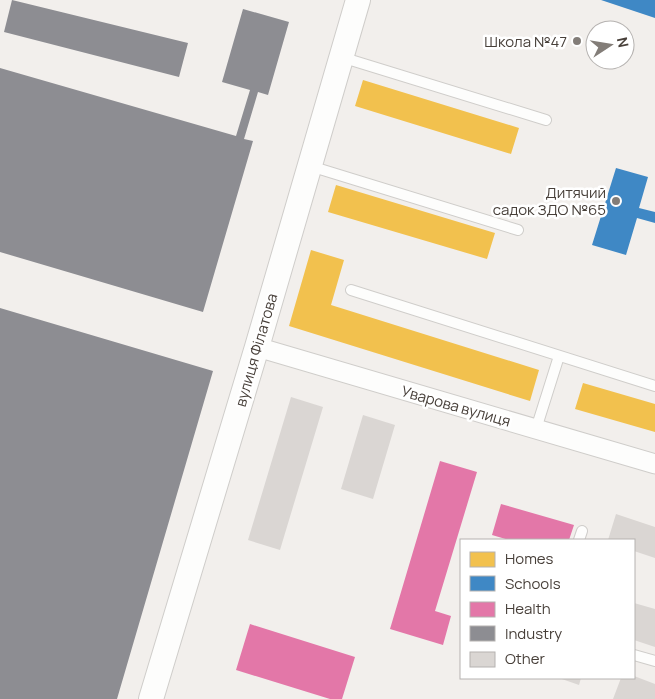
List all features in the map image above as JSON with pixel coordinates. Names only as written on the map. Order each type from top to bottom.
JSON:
[{"type":"street","name":"вулиця Філатова","points":[[151,699],[257,347],[358,0]]},
{"type":"street","name":"Уварова вулиця","points":[[257,347],[655,464]]},
{"type":"lane","points":[[341,57],[546,120]]},
{"type":"lane","points":[[310,166],[518,230]]},
{"type":"lane","points":[[351,290],[655,386]]},
{"type":"lane","points":[[536,430],[560,356]]},
{"type":"lane","points":[[635,655],[655,661]]},
{"type":"building: Homes","points":[[363,80],[519,128],[511,154],[355,106]]},
{"type":"building: Homes","points":[[336,185],[495,233],[487,259],[328,212]]},
{"type":"building: Homes","points":[[311,250],[344,260],[331,305],[539,370],[530,401],[289,326]]},
{"type":"building: Homes","points":[[583,383],[655,404],[655,432],[575,409]]},
{"type":"building: Schools","points":[[601,0],[655,0],[655,18]]},
{"type":"building: Schools","points":[[616,168],[648,177],[639,208],[655,212],[655,223],[637,218],[626,255],[592,245]]},
{"type":"building: Health","points":[[440,461],[477,472],[435,611],[451,616],[443,645],[390,629]]},
{"type":"building: Health","points":[[501,504],[574,525],[569,539],[506,539],[492,535]]},
{"type":"building: Health","points":[[250,624],[355,657],[342,699],[330,699],[236,670]]},
{"type":"building: Industry","points":[[12,0],[188,43],[179,77],[4,32]]},
{"type":"building: Industry","points":[[243,9],[289,22],[268,95],[258,92],[244,139],[253,141],[203,312],[0,252],[0,68],[236,136],[250,90],[222,82]]},
{"type":"building: Industry","points":[[0,308],[213,371],[117,699],[0,699]]},
{"type":"building: Other","points":[[291,397],[323,407],[280,550],[248,540]]},
{"type":"building: Other","points":[[363,415],[395,425],[373,499],[341,489]]},
{"type":"building: Other","points":[[616,514],[655,527],[655,558],[635,551],[635,539],[608,539]]},
{"type":"building: Other","points":[[635,603],[655,609],[655,647],[635,640]]},
{"type":"building: Other","points":[[635,676],[655,684],[655,699],[613,699],[621,679],[635,679]]},
{"type":"building: Other","points":[[562,679],[581,679],[579,685]]},
{"type":"place","name":"Школа №47","points":[[577,41]]},
{"type":"place","name":"Дитячий садок ЗДО №65","points":[[616,201]]}]
